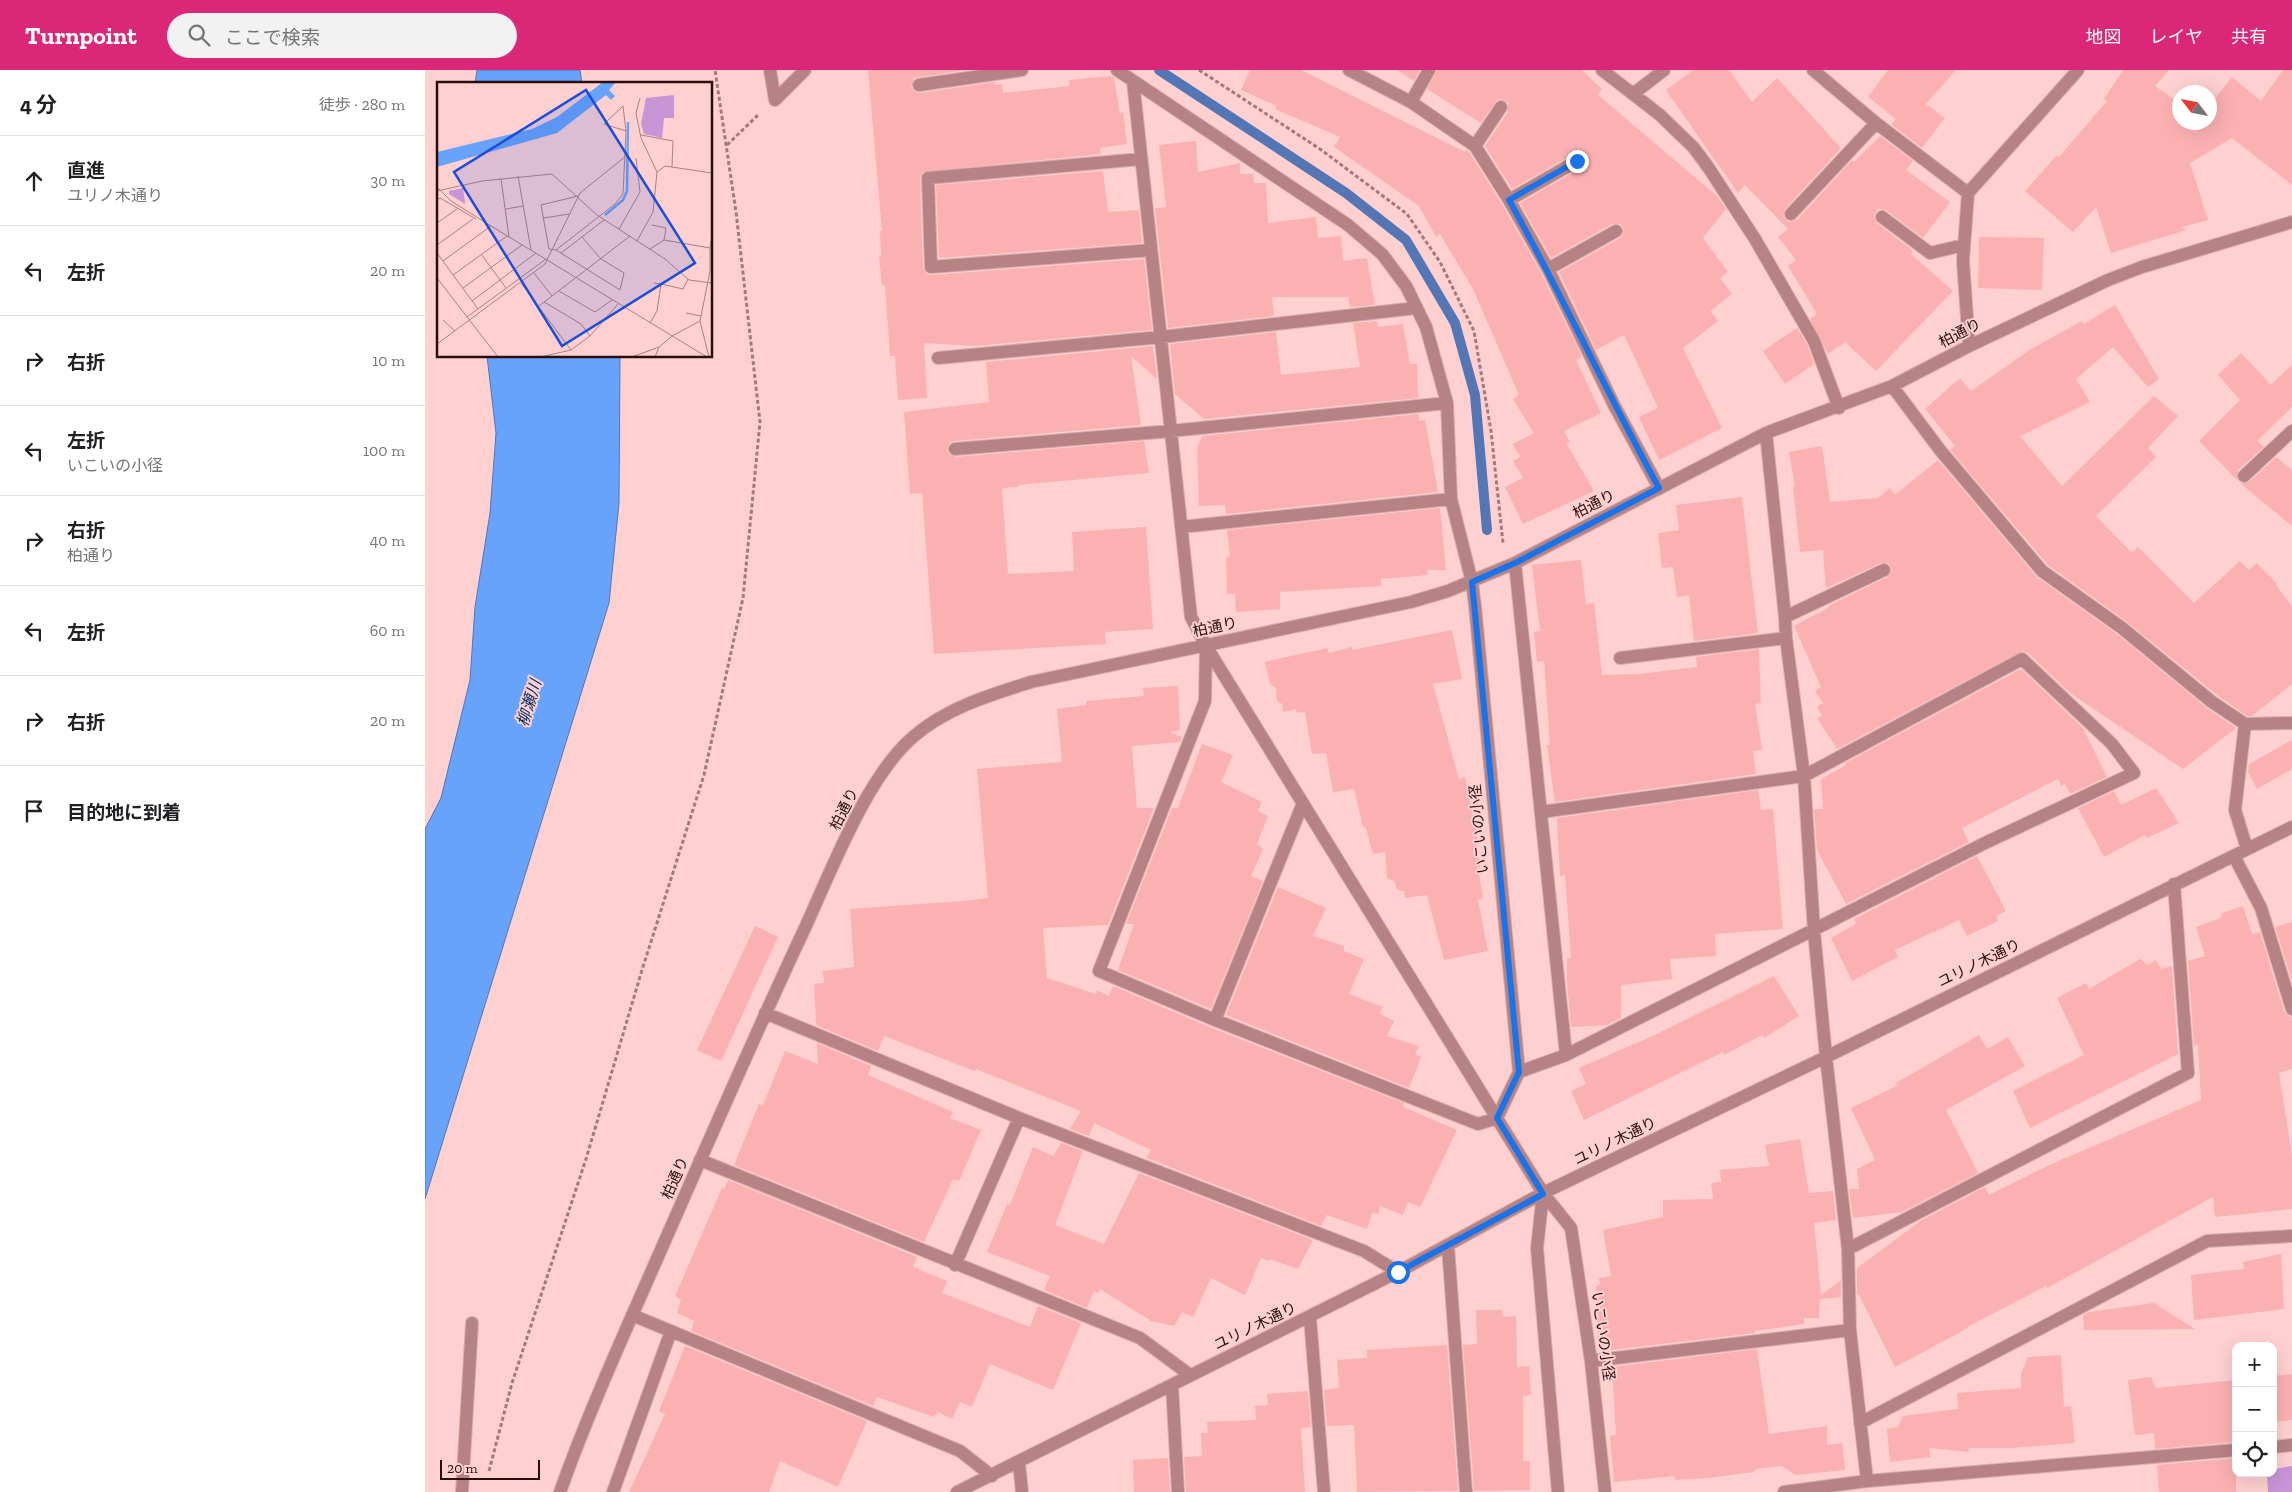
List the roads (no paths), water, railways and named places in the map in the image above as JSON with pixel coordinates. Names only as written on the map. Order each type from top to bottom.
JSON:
[{"type":"street","points":[[770,70],[775,100],[805,70]]},
{"type":"street","points":[[919,85],[1022,70]]},
{"type":"street","name":"いこいの小径","points":[[1117,70],[1347,225],[1382,254],[1406,286],[1426,326],[1447,403],[1451,499],[1472,582],[1519,1072]]},
{"type":"street","points":[[1349,70],[1411,102],[1475,146],[1509,200],[1548,269],[1614,405],[1659,488]]},
{"type":"street","points":[[1411,102],[1429,70]]},
{"type":"street","points":[[1602,70],[1660,115],[1694,148],[1708,167],[1755,239],[1814,342],[1839,408]]},
{"type":"street","points":[[1633,94],[1664,70]]},
{"type":"street","points":[[1813,70],[1876,123],[1968,193]]},
{"type":"street","points":[[1969,346],[1963,260],[1968,193],[2078,70]]},
{"type":"street","name":"いこいの小径","points":[[1133,81],[1191,617],[1206,646],[1543,1194],[1571,1228],[1591,1361],[1605,1492]]},
{"type":"street","points":[[1475,146],[1501,107]]},
{"type":"street","points":[[1791,214],[1876,123]]},
{"type":"street","points":[[1141,159],[928,178],[931,267],[1151,250]]},
{"type":"street","points":[[1509,200],[1577,161]]},
{"type":"street","points":[[1882,217],[1930,253],[1964,245]]},
{"type":"street","name":"柏通り","points":[[560,1492],[632,1315],[765,1012],[858,814],[881,773],[912,737],[946,715],[979,699],[1031,682],[1411,602],[1472,582],[1515,563],[1766,433],[1839,408],[1892,386],[1969,346],[2108,280],[2133,270],[2292,222]]},
{"type":"street","points":[[1548,269],[1616,231]]},
{"type":"street","points":[[938,358],[1161,337],[1416,308]]},
{"type":"street","points":[[1892,386],[1940,450],[2042,571],[2122,628],[2212,702],[2245,724],[2292,723]]},
{"type":"street","points":[[955,449],[1171,431],[1447,403]]},
{"type":"street","points":[[2244,476],[2292,431]]},
{"type":"street","points":[[1766,433],[1786,638],[1804,776],[1814,931],[1848,1249],[1850,1330],[1867,1481]]},
{"type":"street","points":[[1181,527],[1451,499]]},
{"type":"street","points":[[1515,563],[1566,1056]]},
{"type":"street","points":[[1785,617],[1884,570]]},
{"type":"street","points":[[1620,658],[1786,638]]},
{"type":"street","points":[[1206,646],[1205,701],[1099,971],[1215,1020],[1478,1124],[1497,1118],[1519,1072],[1566,1056],[1985,843],[2134,773],[2112,744],[2023,659],[1804,776],[1541,812]]},
{"type":"street","points":[[2245,724],[2235,810],[2247,849]]},
{"type":"street","points":[[1215,1020],[1303,803]]},
{"type":"street","name":"ユリノ木通り","points":[[957,1492],[1019,1463],[1190,1375],[1310,1317],[1448,1246],[1543,1194],[2292,827]]},
{"type":"street","points":[[2234,856],[2261,908],[2292,1009]]},
{"type":"street","points":[[1848,1249],[2188,1073],[2174,884]]},
{"type":"street","points":[[765,1012],[1019,1118],[1364,1251],[1398,1272]]},
{"type":"street","points":[[955,1265],[1019,1118]]},
{"type":"street","points":[[700,1160],[955,1265],[1140,1338],[1190,1375]]},
{"type":"street","points":[[1543,1194],[1538,1256],[1558,1492]]},
{"type":"street","points":[[1861,1423],[2207,1241],[2292,1236]]},
{"type":"street","points":[[1448,1246],[1466,1492]]},
{"type":"street","points":[[632,1315],[960,1451],[992,1476]]},
{"type":"street","points":[[1310,1317],[1324,1492]]},
{"type":"street","points":[[462,1492],[472,1323]]},
{"type":"street","points":[[613,1492],[671,1330]]},
{"type":"street","points":[[1591,1361],[1850,1330]]},
{"type":"street","points":[[1172,1385],[1178,1492]]},
{"type":"street","points":[[2277,1446],[2292,1445]]},
{"type":"street","points":[[1784,1492],[1867,1481],[2232,1450]]},
{"type":"street","points":[[1019,1463],[1022,1492]]},
{"type":"water","points":[[477,70],[580,70],[582,82],[475,82]]},
{"type":"water","name":"柳瀬川","points":[[487,358],[620,358],[619,503],[609,603],[425,1199],[425,829],[441,798],[470,680],[475,607],[490,513],[496,433]]},
{"type":"waterway","points":[[1159,70],[1346,193],[1406,240],[1455,323],[1475,395],[1487,530]]}]
